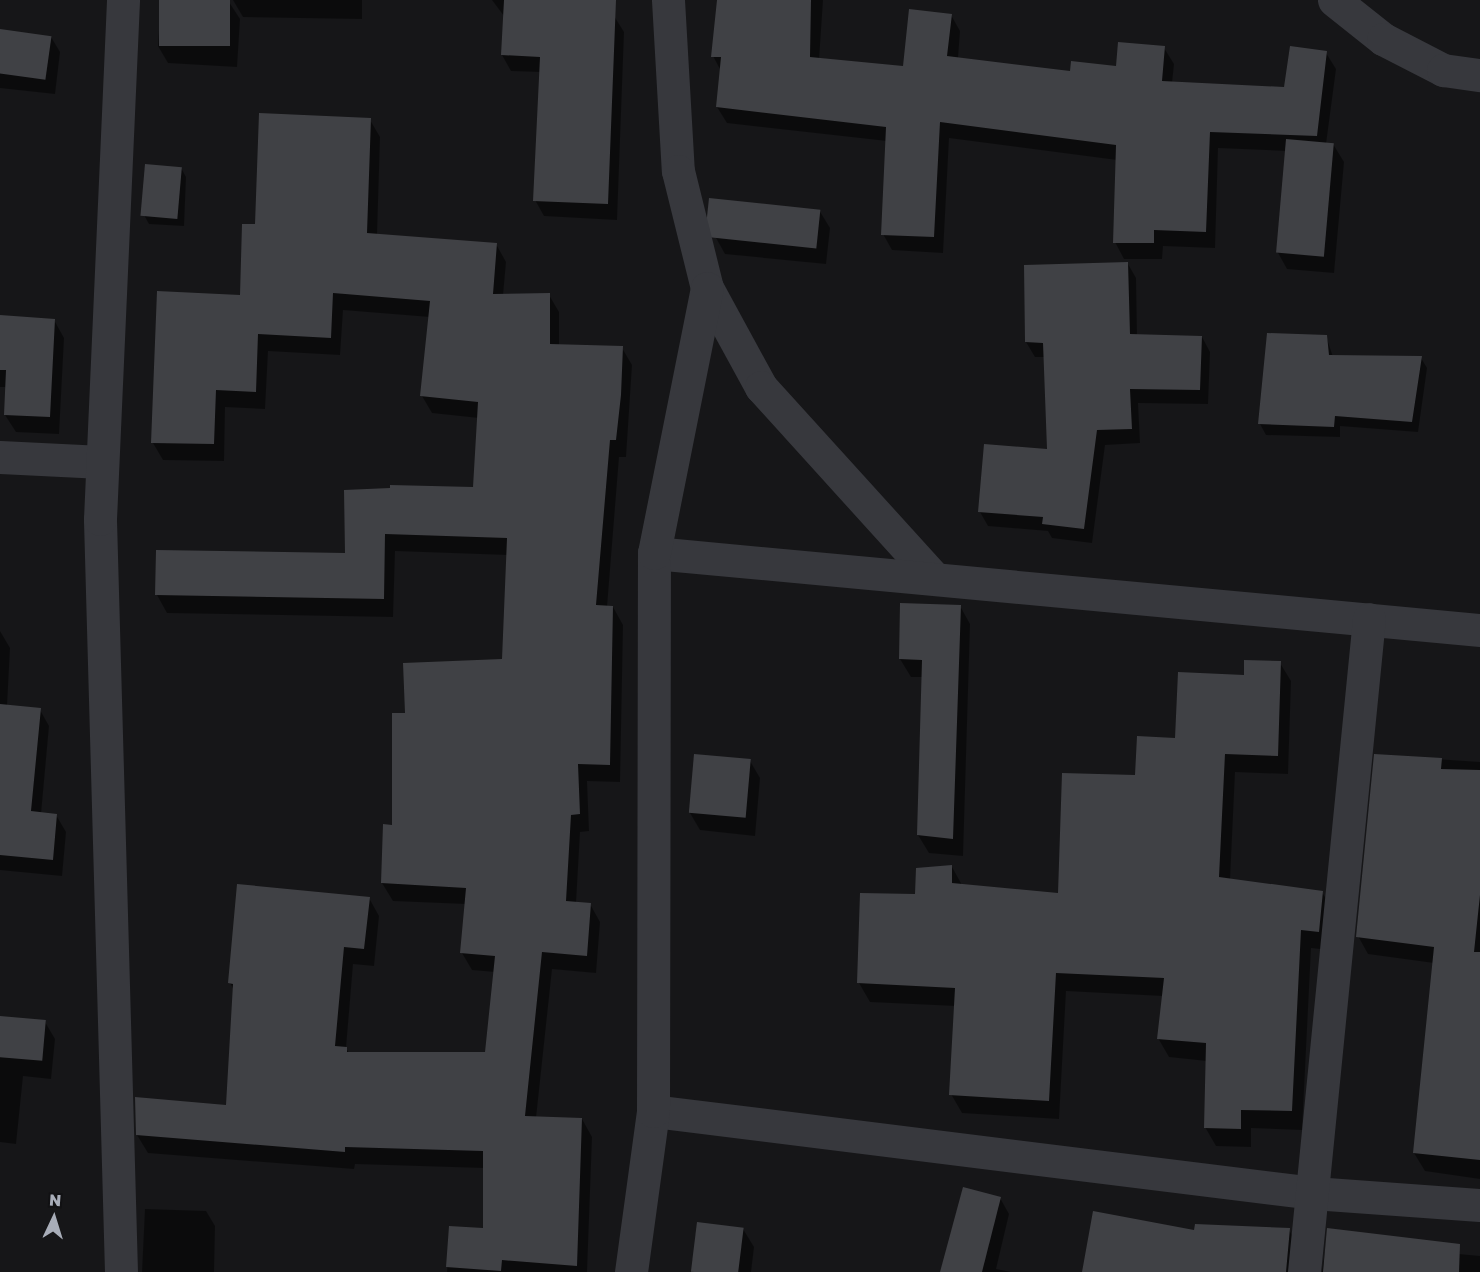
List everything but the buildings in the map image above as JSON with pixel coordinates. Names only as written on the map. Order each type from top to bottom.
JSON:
[{"type":"street","points":[[121,1272],[100,519],[123,0]]},
{"type":"street","points":[[668,0],[678,171],[707,288],[761,387],[933,577]]},
{"type":"street","points":[[1334,0],[1393,44],[1443,70],[1480,75]]},
{"type":"street","points":[[631,1272],[653,1111],[654,554],[707,288]]},
{"type":"street","points":[[0,457],[102,462]]},
{"type":"street","points":[[654,554],[933,577],[1480,630]]},
{"type":"street","points":[[1304,1272],[1369,620]]},
{"type":"street","points":[[653,1111],[1313,1193],[1480,1205]]}]
